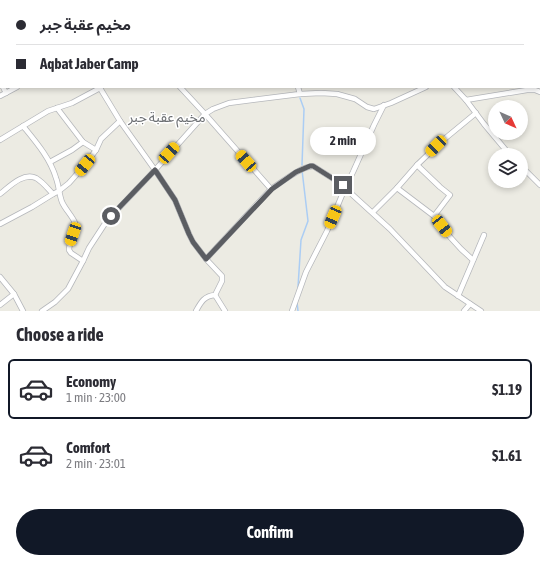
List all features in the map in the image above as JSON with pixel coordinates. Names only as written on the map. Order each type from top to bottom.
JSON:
[{"type":"street","points":[[4,88],[6,92]]},
{"type":"street","points":[[0,96],[15,88]]},
{"type":"street","points":[[0,140],[38,116],[72,102],[98,88]]},
{"type":"street","points":[[101,88],[120,121],[175,200],[193,242],[222,276],[222,281],[215,294],[206,297],[196,311]]},
{"type":"street","points":[[181,88],[272,189]]},
{"type":"street","points":[[298,88],[300,94]]},
{"type":"street","points":[[42,311],[55,302],[68,289],[89,248],[108,220],[205,114],[213,109],[229,103],[300,94],[321,93],[337,94],[355,99],[367,107],[374,109],[424,88]]},
{"type":"street","points":[[455,88],[504,148]]},
{"type":"street","points":[[466,100],[527,90],[535,90],[540,92]]},
{"type":"street","points":[[292,311],[306,272],[327,231],[362,150],[384,105]]},
{"type":"street","points":[[56,108],[83,142],[96,150]]},
{"type":"street","points":[[372,108],[376,121]]},
{"type":"street","points":[[373,212],[417,165],[442,141],[476,113]]},
{"type":"street","points":[[0,224],[59,191],[69,183],[79,173],[96,150],[101,138],[120,121]]},
{"type":"street","points":[[23,126],[50,162],[57,179],[65,209],[74,222],[74,230],[69,244],[69,250],[83,261]]},
{"type":"street","points":[[50,162],[83,142]]},
{"type":"street","points":[[417,165],[450,195],[434,216]]},
{"type":"street","points":[[206,259],[272,189],[296,172],[313,166],[336,181],[373,212],[444,287],[481,311]]},
{"type":"street","points":[[528,173],[540,185]]},
{"type":"street","points":[[0,194],[22,178],[30,177],[36,178],[53,194]]},
{"type":"street","points":[[397,188],[434,216],[458,245],[473,260]]},
{"type":"street","points":[[458,296],[484,235]]},
{"type":"street","points":[[0,277],[14,294],[23,311]]},
{"type":"street","points":[[0,305],[14,294]]},
{"type":"street","points":[[215,294],[225,311]]},
{"type":"street","points":[[464,311],[470,304]]},
{"type":"waterway","points":[[300,98],[304,109],[302,165]]},
{"type":"waterway","points":[[298,287],[301,240],[308,221],[302,170]]},
{"type":"waterway","points":[[297,302],[298,311]]},
{"type":"district","name":"مخيم عقبة جبر","points":[[167,117]]},
{"type":"route","points":[[111,216],[155,170],[178,205],[193,242],[206,259],[272,189],[296,172],[313,166],[343,185]]}]
